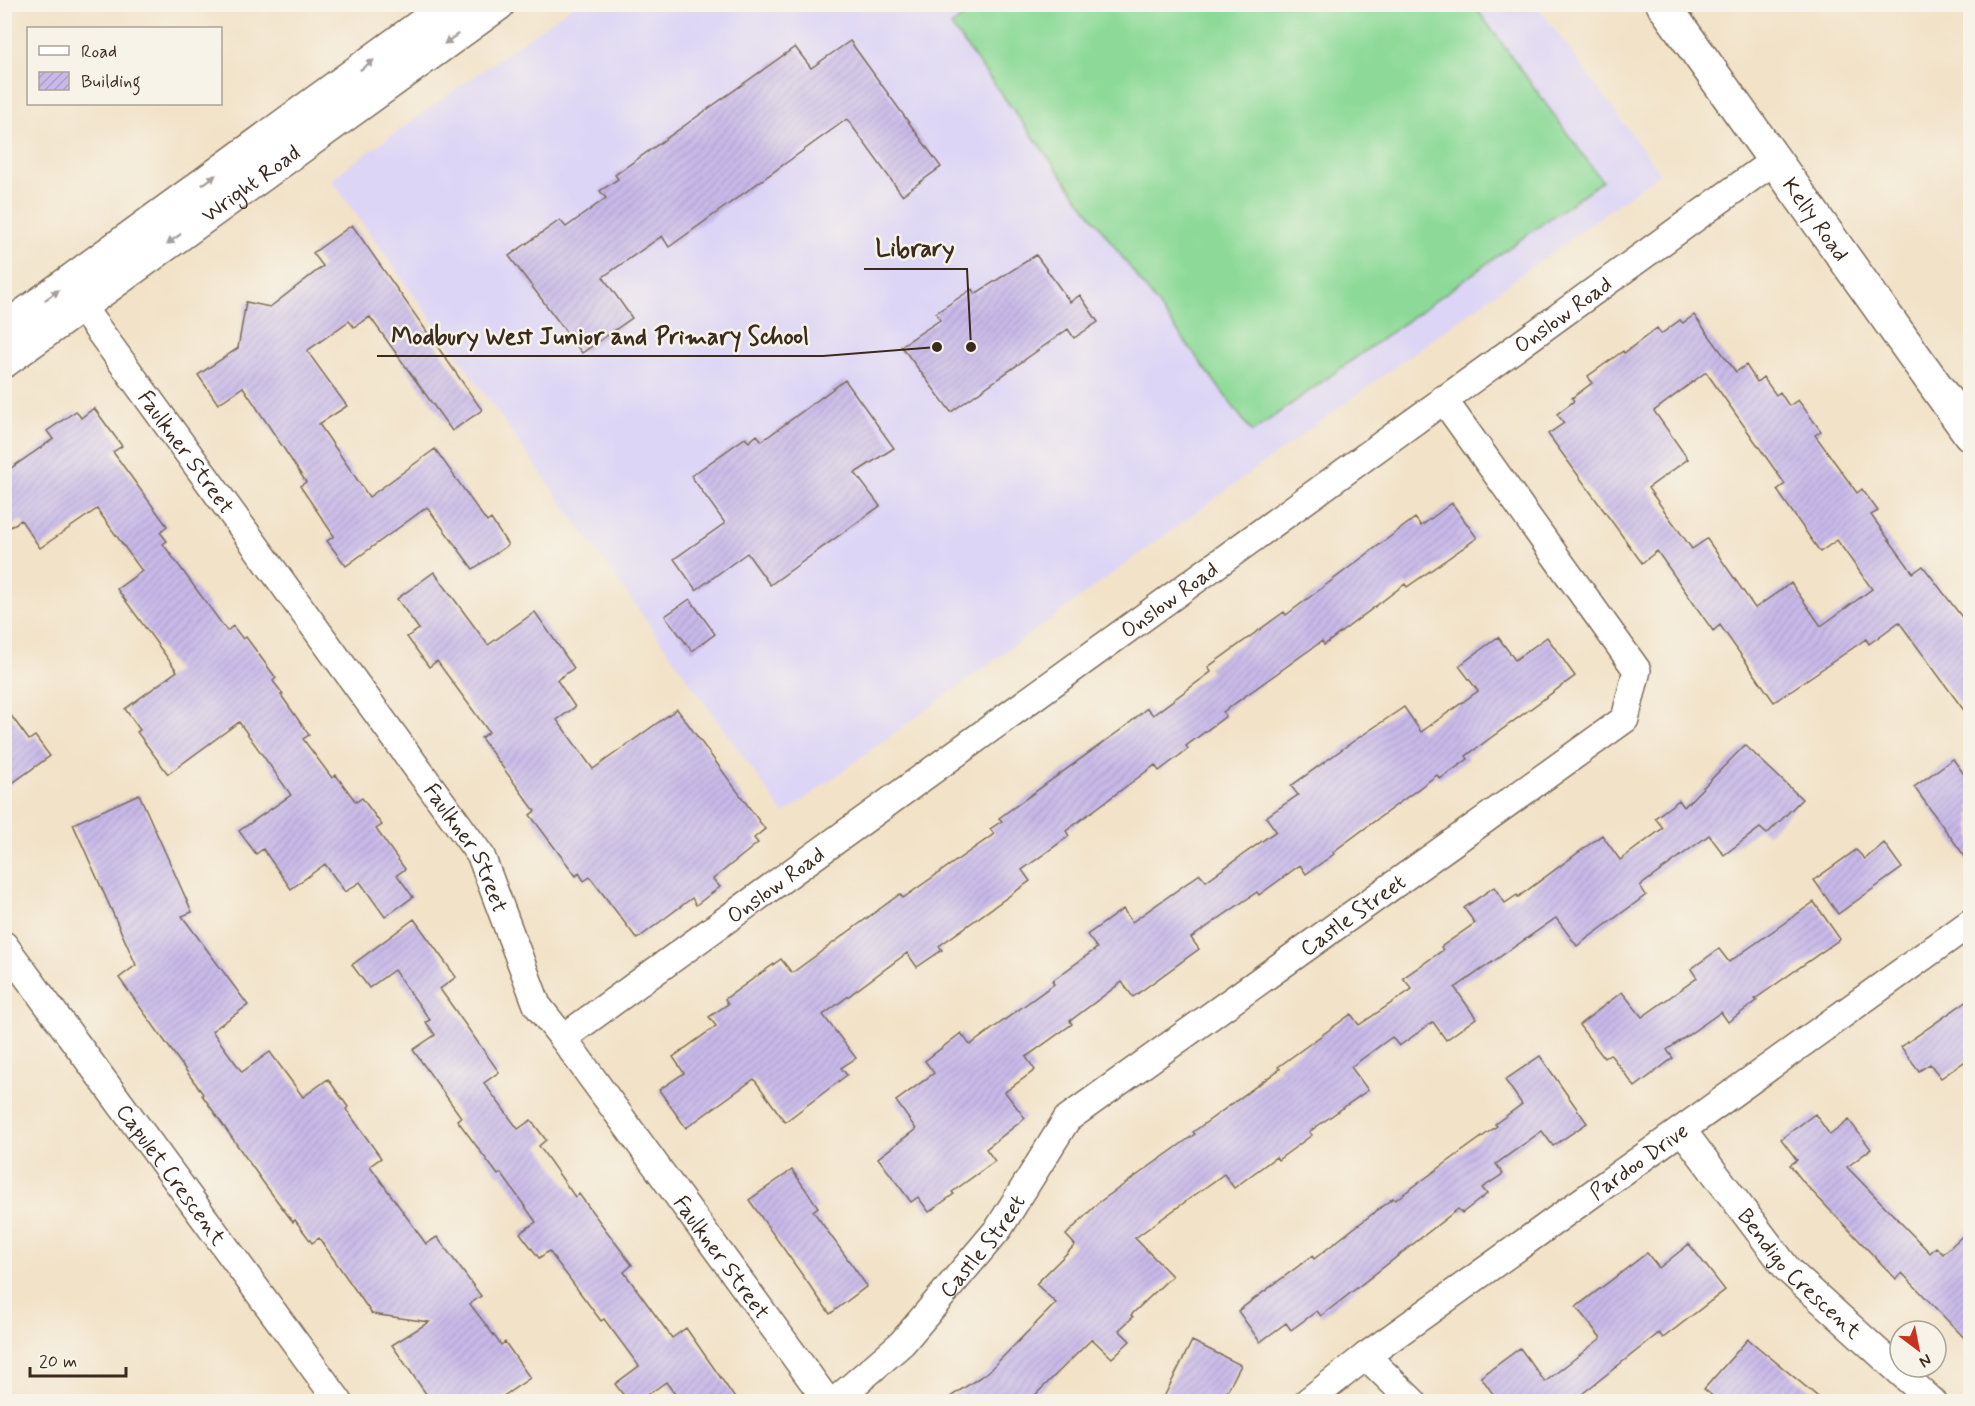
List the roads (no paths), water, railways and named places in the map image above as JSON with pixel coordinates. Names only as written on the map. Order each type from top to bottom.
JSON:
[{"type":"main road","name":"Wright Road","points":[[4,330],[451,4]]},
{"type":"main road","name":"Wright Road","points":[[4,361],[498,4]]},
{"type":"main road","name":"Kelly Road","points":[[1663,4],[1971,434]]},
{"type":"street","name":"Onslow Road","points":[[563,1038],[1775,160]]},
{"type":"street","name":"Faulkner Street","points":[[81,306],[481,856],[537,1005],[828,1401]]},
{"type":"street","name":"Castle Street","points":[[834,1401],[902,1343],[999,1228],[1067,1119],[1625,719],[1637,670],[1443,399]]},
{"type":"street","name":"Pardoo Drive","points":[[1307,1401],[1366,1356],[1971,923]]},
{"type":"street","name":"Capulet Crescent","points":[[4,945],[339,1401]]},
{"type":"street","name":"Bendigo Crescent","points":[[1682,1130],[1788,1270],[1933,1401]]},
{"type":"street","points":[[1366,1356],[1413,1401]]},
{"type":"place","name":"Modbury West Junior and Primary School","points":[[937,347]]},
{"type":"place","name":"Library","points":[[971,347]]}]
